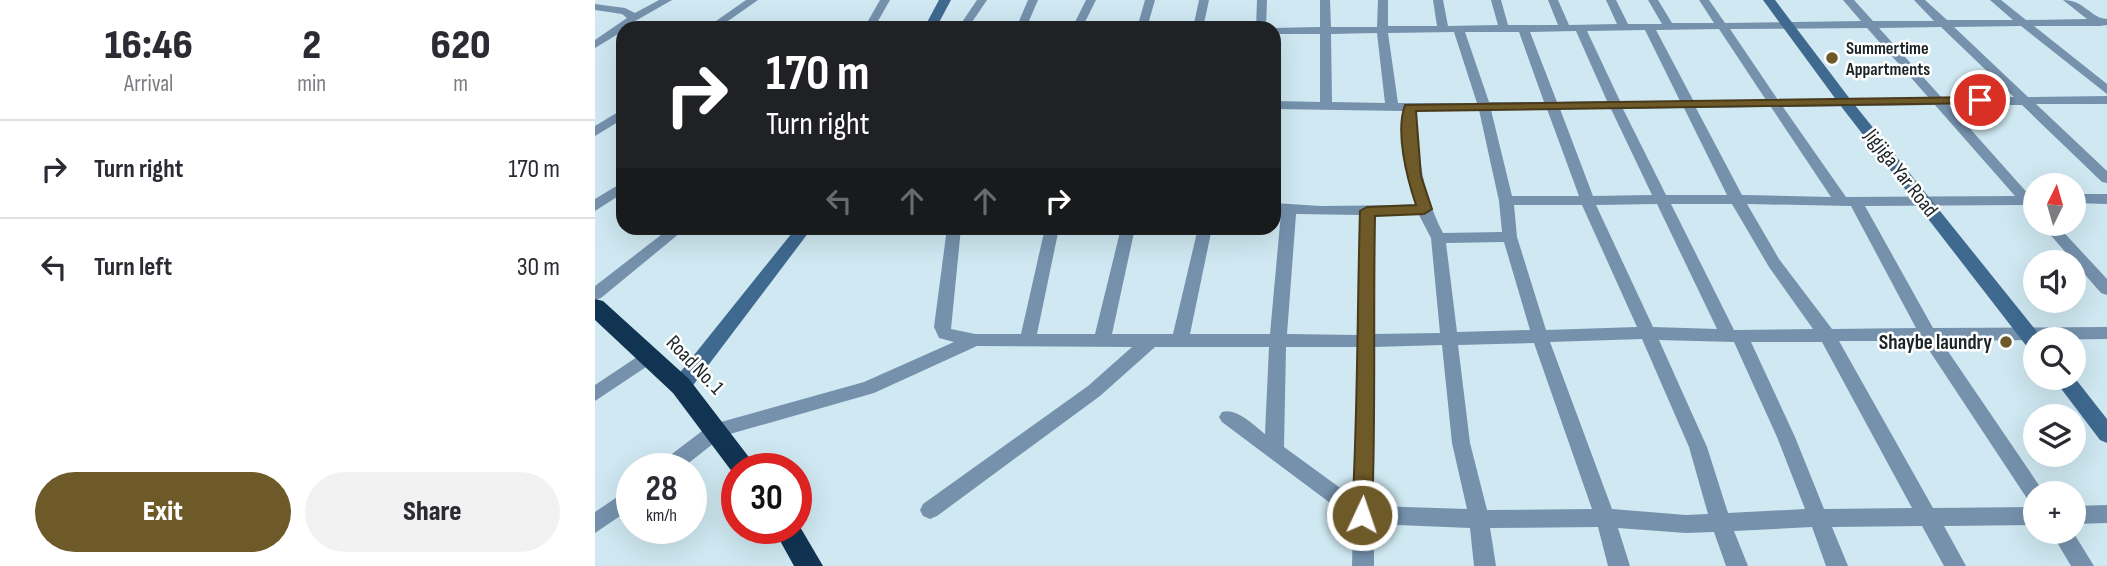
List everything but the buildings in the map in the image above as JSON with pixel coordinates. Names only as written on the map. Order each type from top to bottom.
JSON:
[{"type":"highway","name":"Road No. 1","points":[[595,307],[681,386],[734,453]]},
{"type":"highway","points":[[796,544],[809,566]]},
{"type":"street","points":[[629,21],[667,0]]},
{"type":"street","points":[[722,21],[753,0]]},
{"type":"street","points":[[873,21],[885,0]]},
{"type":"street","points":[[934,21],[945,0]]},
{"type":"street","points":[[968,21],[982,0]]},
{"type":"street","points":[[1024,21],[1033,0]]},
{"type":"street","points":[[1080,21],[1091,0]]},
{"type":"street","points":[[1144,21],[1150,0]]},
{"type":"street","points":[[1200,21],[1204,0]]},
{"type":"street","points":[[1261,21],[1262,0]]},
{"type":"street","points":[[1325,0],[1326,106]]},
{"type":"street","points":[[1383,0],[1382,28],[1392,107]]},
{"type":"street","points":[[1438,0],[1443,29]]},
{"type":"street","points":[[1496,0],[1504,29]]},
{"type":"street","points":[[1553,0],[1565,28]]},
{"type":"street","points":[[1611,0],[1623,25]]},
{"type":"street","points":[[1653,0],[1668,25]]},
{"type":"street","points":[[1704,0],[1775,103],[1849,202],[1928,335],[2026,481]]},
{"type":"street","name":"Jigjiga Yar Road","points":[[1769,0],[1845,102],[2023,329]]},
{"type":"street","points":[[1848,0],[1935,101],[2023,194]]},
{"type":"street","points":[[1919,0],[2107,179]]},
{"type":"street","points":[[1995,0],[2107,90]]},
{"type":"street","points":[[2068,0],[2104,24]]},
{"type":"street","points":[[595,7],[625,11],[633,18]]},
{"type":"street","points":[[1281,31],[1580,28],[1623,25],[2104,24]]},
{"type":"street","points":[[1648,25],[1690,103],[1736,201],[1809,314],[1826,335],[1955,566]]},
{"type":"street","points":[[1523,28],[1554,106],[1587,202],[1698,447],[1737,566]]},
{"type":"street","points":[[1580,28],[1661,200],[1786,437],[1837,566]]},
{"type":"street","points":[[595,44],[616,30]]},
{"type":"street","points":[[1459,30],[1484,106],[1506,201],[1510,237],[1540,337],[1605,518],[1619,566]]},
{"type":"street","points":[[1281,105],[1409,107],[2107,100]]},
{"type":"street","points":[[1409,107],[1412,164],[1424,209],[1438,238],[1461,443],[1479,519],[1485,566]]},
{"type":"street","points":[[595,132],[616,117]]},
{"type":"street","points":[[607,123],[616,125]]},
{"type":"street","points":[[595,206],[616,191]]},
{"type":"street","points":[[2086,199],[2107,198]]},
{"type":"street","points":[[1506,201],[2023,203]]},
{"type":"street","points":[[1281,209],[1424,209]]},
{"type":"street","points":[[1363,566],[1367,211]]},
{"type":"street","points":[[595,294],[669,235]]},
{"type":"street","points":[[681,386],[799,235]]},
{"type":"street","points":[[953,235],[942,327],[945,334],[975,340],[1278,342],[1648,333],[1928,335],[2023,339]]},
{"type":"street","points":[[1028,339],[1050,235]]},
{"type":"street","points":[[1102,341],[1126,235]]},
{"type":"street","points":[[1180,341],[1203,235]]},
{"type":"street","points":[[1274,451],[1280,235]]},
{"type":"street","points":[[2059,236],[2107,289]]},
{"type":"street","points":[[1438,238],[1510,237]]},
{"type":"street","points":[[2086,335],[2107,333]]},
{"type":"street","points":[[688,453],[717,430],[868,388],[975,340]]},
{"type":"street","points":[[930,510],[1094,391],[1149,342]]},
{"type":"street","points":[[595,394],[649,356]]},
{"type":"street","points":[[2072,390],[2107,434]]},
{"type":"street","points":[[1228,417],[1362,515],[1479,519],[1605,518],[1686,524],[1816,518],[2023,516]]},
{"type":"street","points":[[595,524],[616,508]]},
{"type":"street","points":[[2086,515],[2107,514]]},
{"type":"street","points":[[2069,544],[2083,566]]},
{"type":"place","name":"Summertime Appartments","points":[[1832,58]]},
{"type":"place","name":"Shaybe laundry","points":[[2006,342]]},
{"type":"route","points":[[1362,515],[1366,432],[1364,341],[1367,211],[1424,209],[1410,152],[1409,107],[1980,100]]}]
